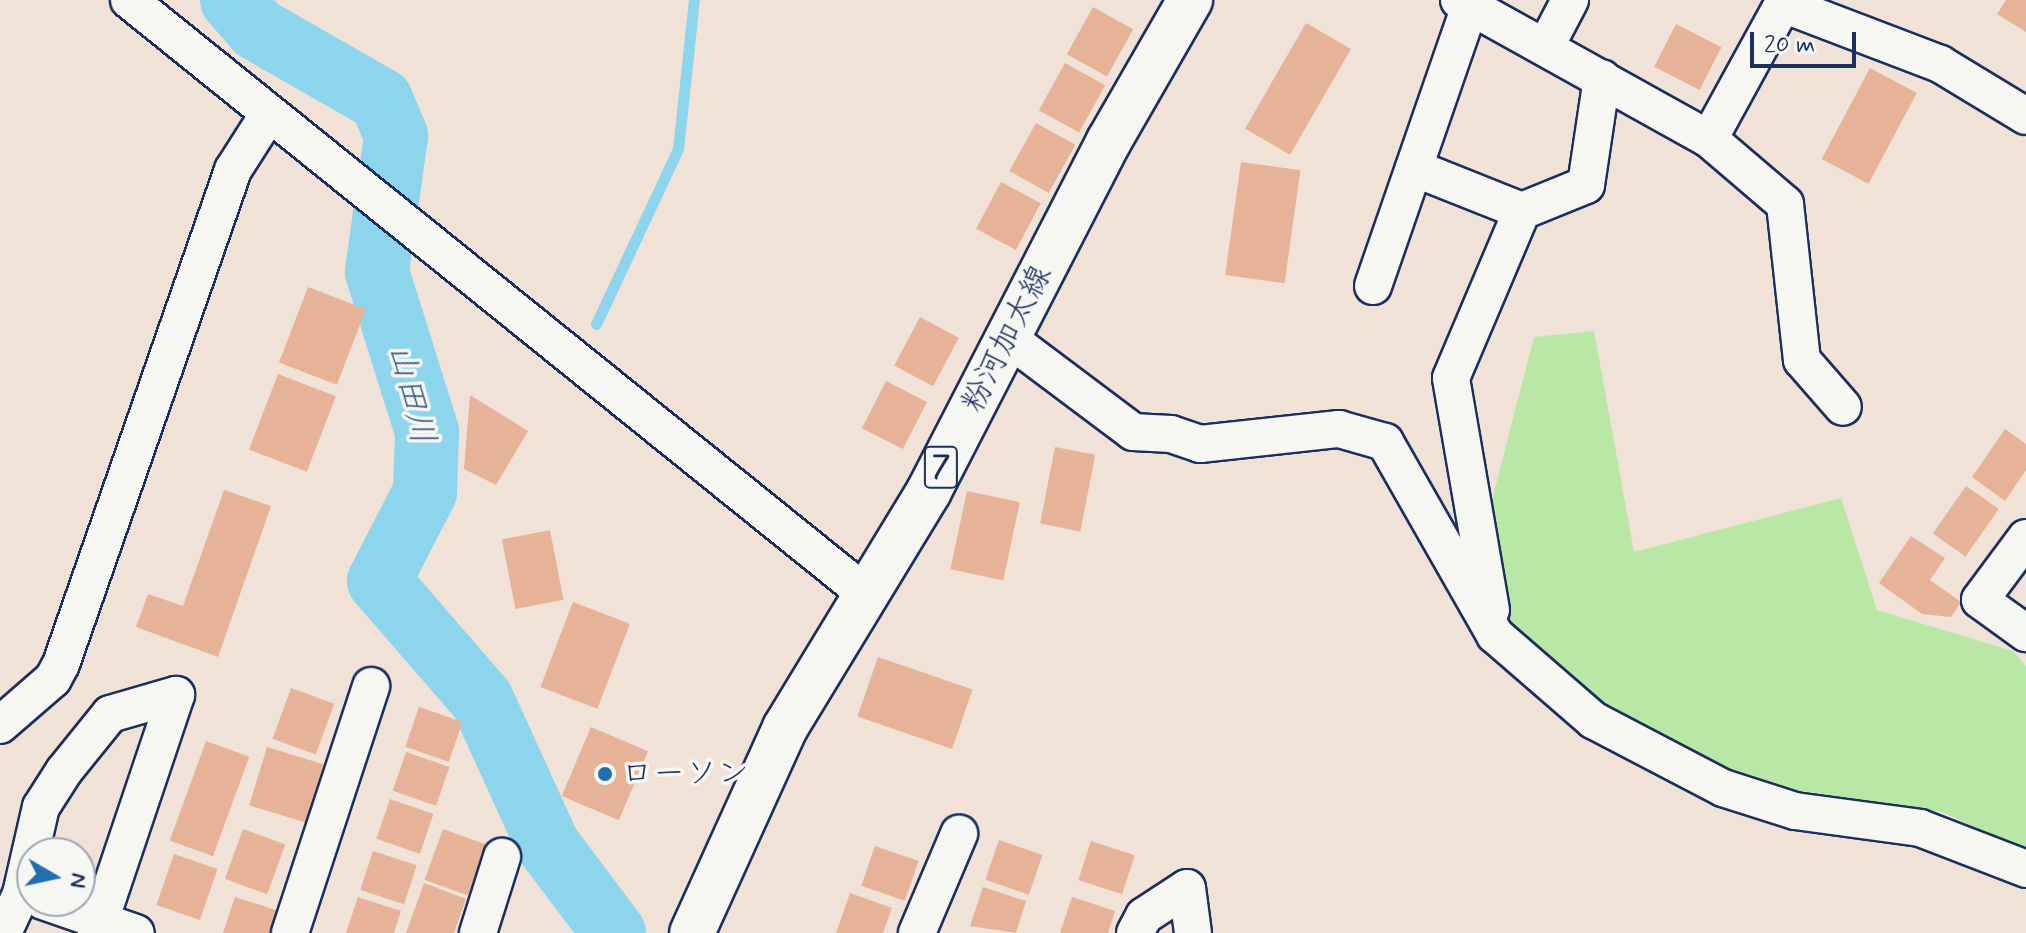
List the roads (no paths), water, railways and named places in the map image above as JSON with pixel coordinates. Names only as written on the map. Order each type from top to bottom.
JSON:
[{"type":"main road","name":"粉河加太線","points":[[692,933],[785,728],[929,491],[1190,0]]},
{"type":"street","points":[[129,0],[865,593]]},
{"type":"street","points":[[1546,46],[1570,0]]},
{"type":"street","points":[[1373,286],[1414,168],[1464,3],[1709,139],[1785,204],[1802,360],[1843,407]]},
{"type":"street","points":[[1709,139],[1783,4],[1940,64],[2026,116]]},
{"type":"street","points":[[1414,168],[1522,211],[1586,185],[1602,78]]},
{"type":"street","points":[[0,725],[53,679],[61,664],[233,170],[268,115]]},
{"type":"street","points":[[1495,635],[1451,378],[1522,211]]},
{"type":"street","points":[[1008,338],[1133,432],[1171,434],[1200,444],[1339,429],[1385,442],[1495,635],[1593,720],[1723,788],[1795,811],[1920,828],[2026,869]]},
{"type":"street","points":[[2026,538],[1980,600],[2026,633]]},
{"type":"street","points":[[290,933],[371,686]]},
{"type":"street","points":[[35,837],[41,807],[64,771],[110,714],[176,695],[98,927]]},
{"type":"street","points":[[917,933],[959,834]]},
{"type":"street","points":[[478,933],[502,857]]},
{"type":"street","points":[[1135,933],[1144,916],[1187,888],[1193,933]]},
{"type":"street","points":[[3,933],[16,909]]},
{"type":"street","points":[[75,917],[98,927],[136,933]]},
{"type":"waterway","name":"山田川","points":[[232,0],[257,29],[381,100],[396,136],[377,272],[427,432],[425,492],[379,581],[482,700],[548,845],[614,933]]},
{"type":"waterway","points":[[596,324],[678,149],[694,0]]},
{"type":"place","name":"ローソン","points":[[605,774]]}]
